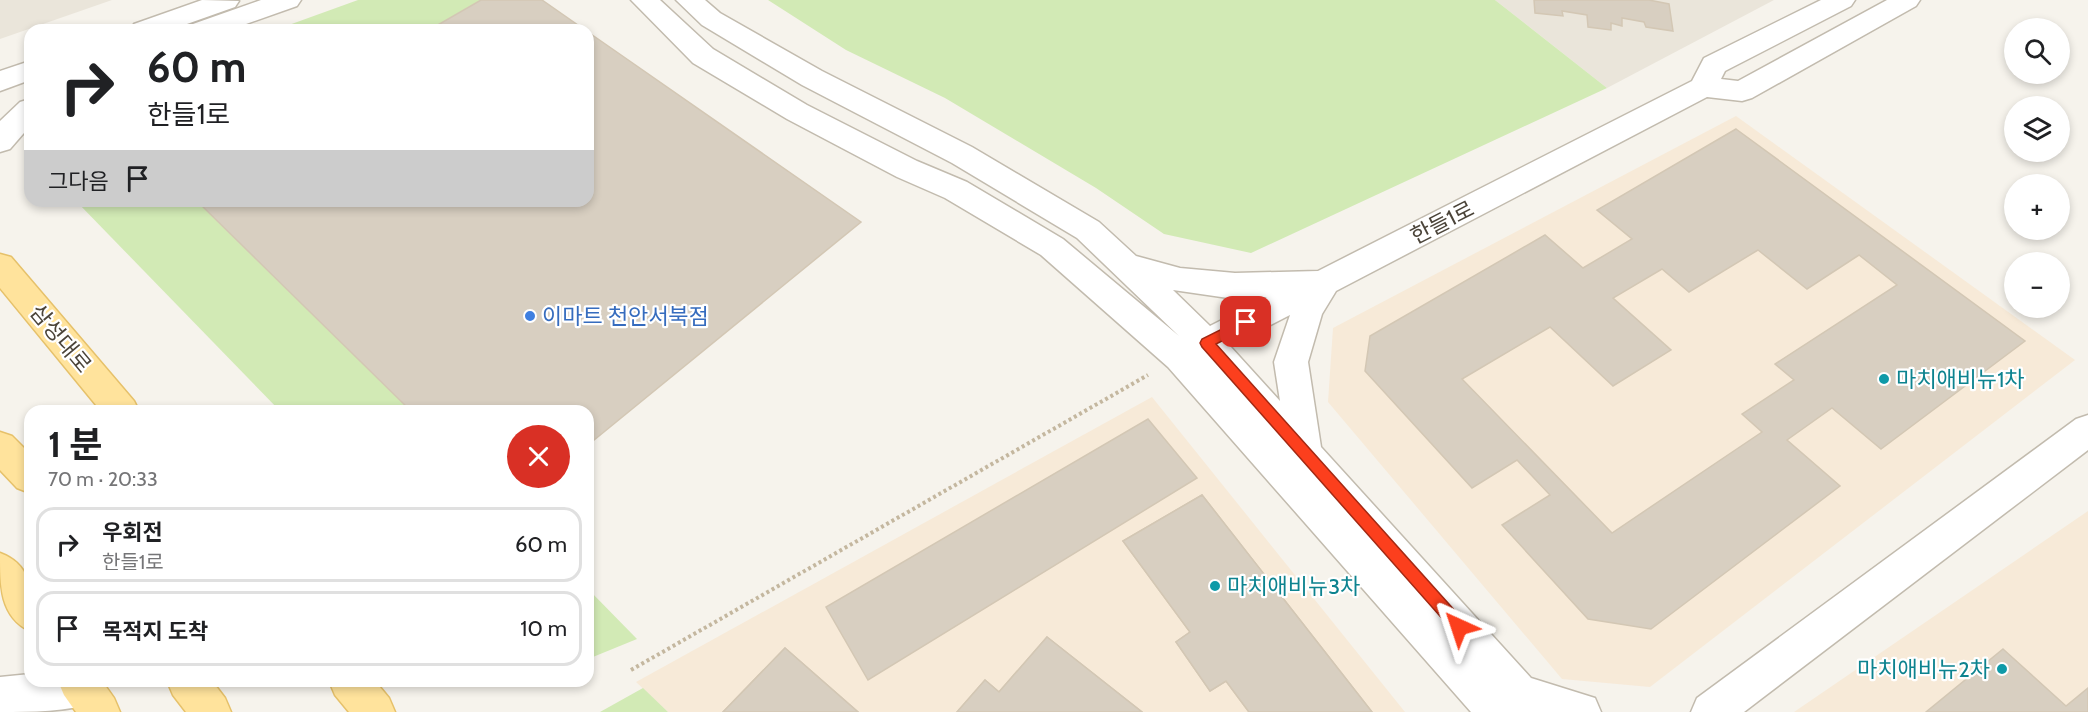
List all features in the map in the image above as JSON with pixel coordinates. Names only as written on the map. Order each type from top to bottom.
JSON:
[{"type":"main road","name":"삼성대로","points":[[0,266],[117,405]]},
{"type":"main road","points":[[0,447],[24,471]]},
{"type":"main road","points":[[0,570],[24,604]]},
{"type":"main road","points":[[192,687],[211,712]]},
{"type":"main road","points":[[354,687],[375,712]]},
{"type":"street","points":[[160,24],[228,0]]},
{"type":"street","points":[[219,24],[288,0]]},
{"type":"street","points":[[644,0],[703,56],[797,112],[908,169],[956,190],[1052,247],[1193,350],[1305,453],[1517,706]]},
{"type":"street","points":[[689,0],[720,25],[812,78],[962,155],[1089,230],[1127,267],[1193,350],[1517,706],[1581,712]]},
{"type":"street","name":"한들1로","points":[[1193,350],[1703,87],[1714,65],[1842,0]]},
{"type":"street","points":[[1703,87],[1742,91],[1907,0]]},
{"type":"street","points":[[0,81],[24,72]]},
{"type":"street","points":[[0,142],[24,115]]},
{"type":"street","points":[[1127,267],[1180,280],[1235,286],[1325,282]]},
{"type":"street","points":[[1305,453],[1291,362],[1307,312],[1325,282]]},
{"type":"street","points":[[1711,712],[2088,430]]},
{"type":"street","points":[[0,697],[87,694]]},
{"type":"path","points":[[631,670],[1193,350]]},
{"type":"shaded area","points":[[0,0],[112,0],[43,24],[24,24],[24,31],[0,39]]},
{"type":"shaded area","points":[[1495,0],[1774,0],[1607,88]]},
{"type":"shaded area","points":[[1736,116],[2004,309],[2004,318],[2017,318],[2075,360],[1650,687],[1562,679],[1328,402],[1333,328]]},
{"type":"shaded area","points":[[1152,397],[1405,712],[668,712],[636,682]]},
{"type":"shaded area","points":[[2088,511],[2088,712],[1794,712]]},
{"type":"green space","points":[[358,0],[481,0],[439,24],[292,24]]},
{"type":"green space","points":[[768,0],[1495,0],[1607,88],[1251,253],[1164,234],[1096,188],[945,98],[846,50]]},
{"type":"green space","points":[[82,207],[203,207],[405,405],[274,405]]},
{"type":"green space","points":[[594,595],[637,639],[594,657]]},
{"type":"green space","points":[[643,688],[668,712],[600,712]]},
{"type":"building","points":[[481,0],[542,0],[576,24],[439,24]]},
{"type":"building","points":[[1534,0],[1649,0],[1669,4],[1673,31],[1646,27],[1644,22],[1622,18],[1622,26],[1611,23],[1611,30],[1588,27],[1587,15],[1562,11],[1563,16],[1535,13]]},
{"type":"building","name":"이마트 천안서북점","points":[[594,36],[861,222],[594,440],[594,405],[405,405],[203,207],[594,207]]},
{"type":"building","name":"마치애비뉴1차","points":[[1736,129],[2025,341],[1881,449],[1832,408],[1787,440],[1840,486],[1651,629],[1588,619],[1502,525],[1550,495],[1517,460],[1472,488],[1365,371],[1370,336],[1545,235],[1583,268],[1632,239],[1597,210]],"holes":[[[1758,250],[1807,289],[1859,255],[1897,285],[1775,364],[1794,380],[1742,414],[1762,432],[1612,533],[1462,379],[1550,327],[1613,386],[1671,350],[1613,298],[1662,269],[1689,292]]]},
{"type":"building","points":[[1148,419],[1197,478],[868,680],[826,607]]},
{"type":"building","name":"마치애비뉴3차","points":[[1202,495],[1372,712],[1249,712],[1226,681],[1210,691],[1176,642],[1190,632],[1123,541]]},
{"type":"building","name":"마치애비뉴3차","points":[[1202,495],[1372,712],[1249,712],[1226,681],[1210,691],[1176,642],[1190,632],[1123,541]]},
{"type":"building","points":[[1047,637],[1142,712],[957,712],[985,680],[999,692]]},
{"type":"building","points":[[1047,637],[1142,712],[957,712],[985,680],[999,692]]},
{"type":"building","points":[[785,648],[858,712],[723,712]]},
{"type":"building","points":[[785,648],[858,712],[723,712]]},
{"type":"building","name":"마치애비뉴2차","points":[[2003,649],[2066,706],[2088,688],[2088,712],[1926,712]]},
{"type":"place","name":"이마트 천안서북점","points":[[530,316]]},
{"type":"place","name":"마치애비뉴1차","points":[[1884,379]]},
{"type":"place","name":"마치애비뉴3차","points":[[1215,586]]},
{"type":"place","name":"마치애비뉴2차","points":[[2002,669]]},
{"type":"route","points":[[1246,322],[1207,343],[1459,627]]}]
